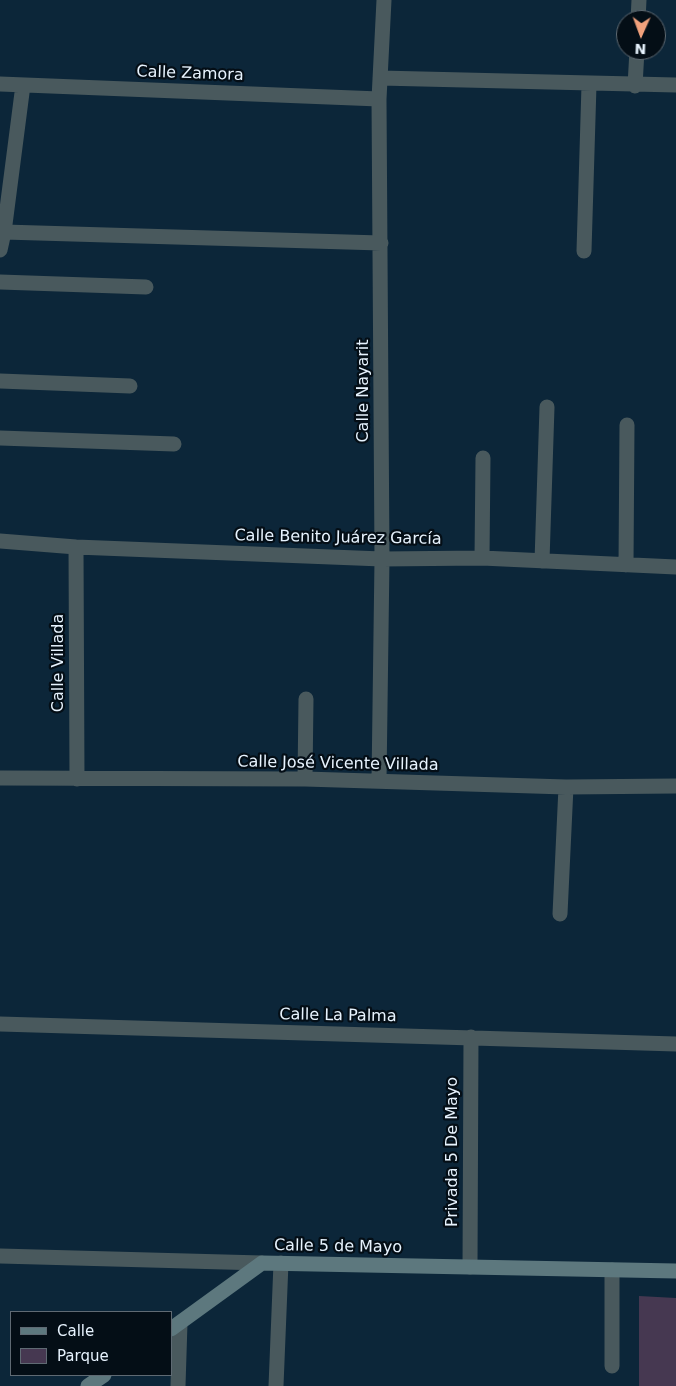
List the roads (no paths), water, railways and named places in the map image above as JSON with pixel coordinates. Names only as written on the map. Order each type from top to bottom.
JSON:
[{"type":"main road","name":"Calle 5 de Mayo","points":[[262,1262],[676,1271]]},
{"type":"main road","points":[[176,1326],[262,1262]]},
{"type":"main road","points":[[88,1386],[103,1376]]},
{"type":"street","name":"Calle Nayarit","points":[[379,781],[382,559],[379,99],[384,0]]},
{"type":"street","points":[[635,86],[636,60]]},
{"type":"street","points":[[380,78],[676,86]]},
{"type":"street","name":"Calle Zamora","points":[[0,84],[379,99]]},
{"type":"street","points":[[0,250],[23,85]]},
{"type":"street","points":[[584,251],[589,85]]},
{"type":"street","points":[[4,232],[381,243]]},
{"type":"street","points":[[0,282],[146,287]]},
{"type":"street","points":[[0,380],[130,386]]},
{"type":"street","points":[[542,561],[547,407]]},
{"type":"street","points":[[626,565],[627,425]]},
{"type":"street","points":[[0,438],[174,444]]},
{"type":"street","points":[[482,558],[483,458]]},
{"type":"street","name":"Calle Benito Juárez García","points":[[0,541],[76,547],[382,559],[482,558],[676,567]]},
{"type":"street","name":"Calle Villada","points":[[76,547],[77,779]]},
{"type":"street","points":[[305,779],[306,699]]},
{"type":"street","name":"Calle José Vicente Villada","points":[[0,778],[305,779],[566,786],[676,786]]},
{"type":"street","points":[[560,914],[566,786]]},
{"type":"street","name":"Calle La Palma","points":[[0,1024],[676,1044]]},
{"type":"street","name":"Privada 5 De Mayo","points":[[470,1267],[471,1037]]},
{"type":"street","name":"Calle 5 de Mayo","points":[[0,1256],[262,1262]]},
{"type":"street","points":[[276,1386],[281,1263]]},
{"type":"street","points":[[612,1270],[612,1366]]},
{"type":"street","points":[[176,1326],[178,1386]]}]
